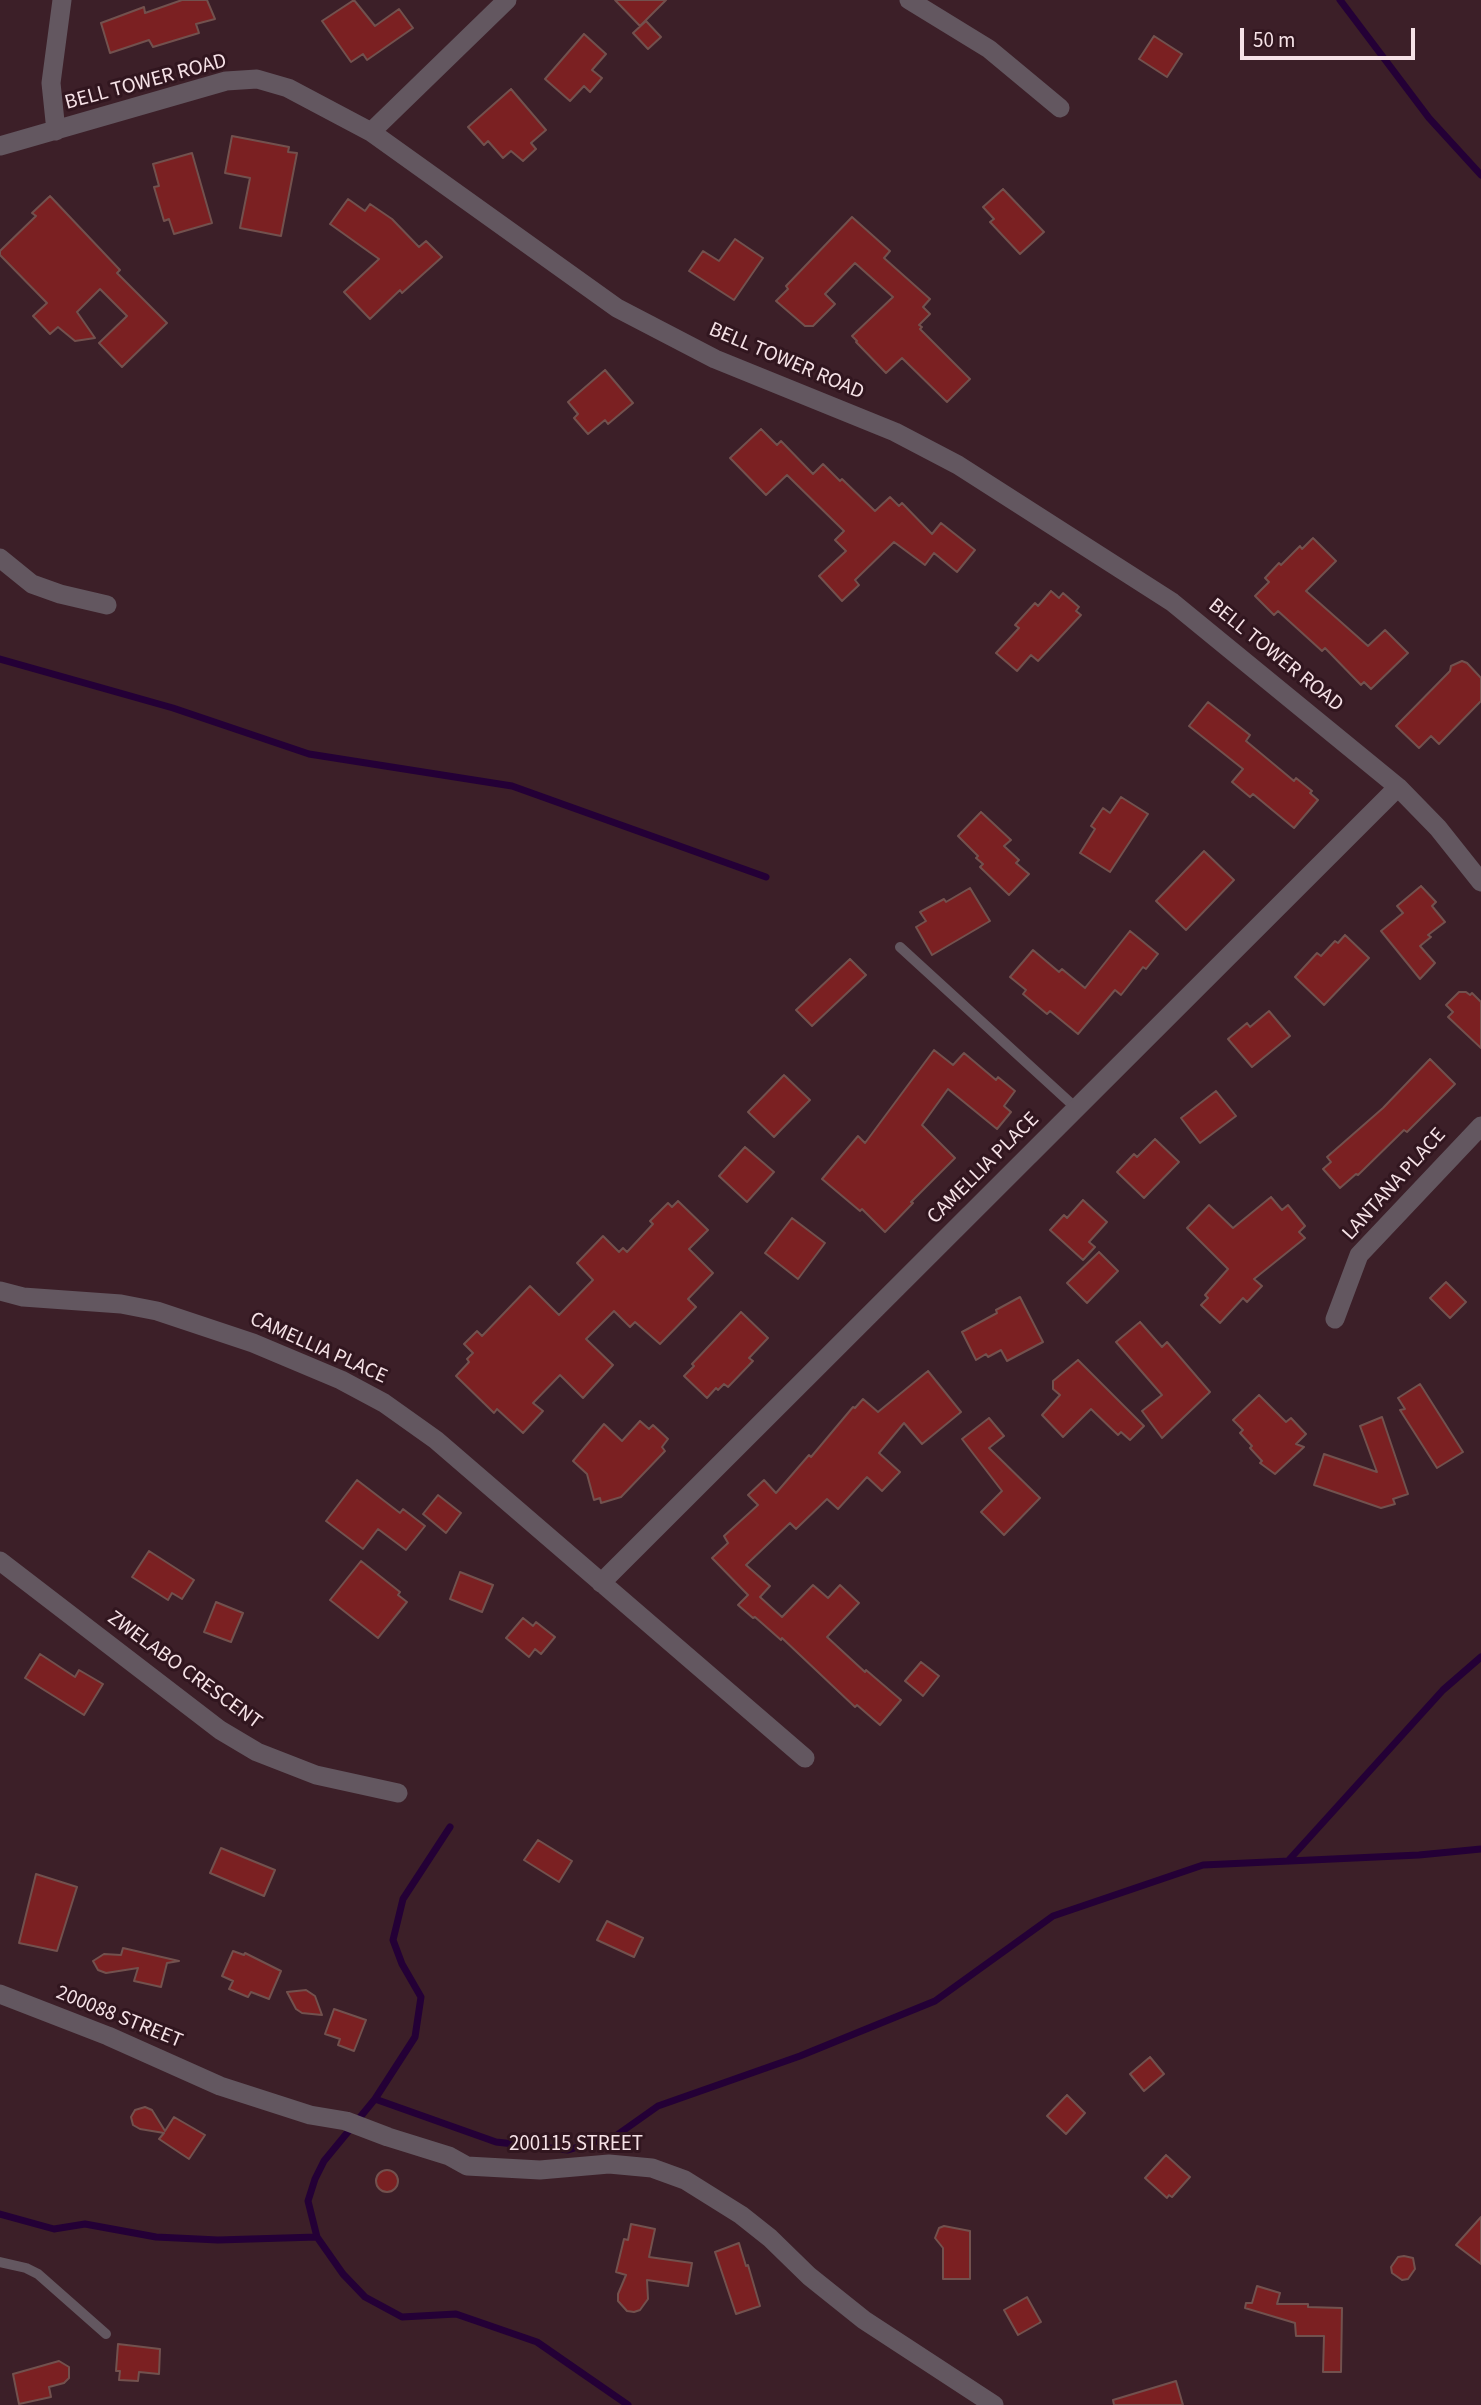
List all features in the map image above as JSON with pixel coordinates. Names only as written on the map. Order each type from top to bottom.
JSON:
[{"type":"street","points":[[56,131],[51,83],[62,0]]},
{"type":"street","points":[[371,131],[507,0]]},
{"type":"street","points":[[909,0],[989,49],[1060,108]]},
{"type":"street","name":"BELL TOWER ROAD","points":[[0,146],[226,81],[257,79],[288,88],[371,131],[617,308],[715,359],[895,432],[958,465],[1172,602],[1398,787],[1438,828],[1481,882]]},
{"type":"street","points":[[0,558],[32,584],[107,605]]},
{"type":"street","name":"CAMELLIA PLACE","points":[[601,1583],[1398,787]]},
{"type":"street","name":"LANTANA PLACE","points":[[1335,1319],[1359,1255],[1481,1126]]},
{"type":"street","name":"CAMELLIA PLACE","points":[[0,1291],[23,1297],[121,1304],[157,1311],[253,1343],[341,1380],[384,1403],[436,1440],[805,1758]]},
{"type":"street","name":"ZWELABO CRESCENT","points":[[0,1561],[220,1730],[257,1752],[316,1774],[398,1793]]},
{"type":"street","name":"200088 STREET","points":[[0,1994],[108,2036],[220,2086]]},
{"type":"street","name":"200115 STREET","points":[[220,2086],[310,2115],[354,2125],[449,2156],[467,2166],[540,2170],[609,2164],[652,2168],[685,2180],[741,2215],[770,2238],[809,2276],[864,2320],[994,2405]]},
{"type":"lane","points":[[900,947],[1076,1108]]},
{"type":"lane","points":[[0,2262],[26,2268],[38,2274],[106,2334]]},
{"type":"building","points":[[182,0],[207,0],[215,19],[196,24],[199,33],[153,47],[149,40],[110,53],[101,23],[144,7],[145,13]]},
{"type":"building","points":[[354,0],[375,26],[399,9],[413,28],[367,60],[363,54],[351,62],[322,21]]},
{"type":"building","points":[[615,0],[666,0],[640,26]]},
{"type":"building","points":[[646,21],[661,37],[648,49],[633,33]]},
{"type":"building","points":[[584,34],[606,54],[592,70],[602,78],[590,92],[584,86],[570,101],[545,79]]},
{"type":"building","points":[[1154,36],[1182,54],[1167,77],[1139,59]]},
{"type":"building","points":[[511,89],[546,130],[531,143],[536,149],[523,161],[511,151],[503,158],[488,141],[484,145],[468,127]]},
{"type":"building","points":[[232,136],[289,147],[288,152],[297,153],[281,236],[240,228],[250,178],[225,173]]},
{"type":"building","points":[[192,153],[212,223],[174,234],[169,219],[164,221],[154,187],[159,186],[153,164]]},
{"type":"building","points":[[1003,189],[1044,232],[1020,254],[990,222],[994,219],[983,207]]},
{"type":"building","points":[[50,196],[120,270],[117,273],[167,323],[122,367],[99,343],[127,316],[100,289],[77,312],[95,338],[75,341],[58,327],[50,334],[33,316],[47,303],[0,255],[0,251],[36,216],[32,213]]},
{"type":"building","points":[[348,199],[365,211],[370,204],[392,219],[419,247],[426,241],[442,257],[402,293],[400,290],[370,319],[344,292],[379,259],[330,224]]},
{"type":"building","points":[[852,217],[890,251],[884,258],[930,299],[923,307],[930,314],[919,325],[922,327],[920,329],[970,379],[947,402],[902,358],[886,373],[852,336],[893,297],[855,263],[825,294],[835,304],[813,326],[805,326],[776,301],[788,289],[786,286]]},
{"type":"building","points":[[735,239],[763,258],[734,300],[689,271],[703,251],[719,261]]},
{"type":"building","points":[[605,370],[633,403],[608,424],[605,420],[588,434],[574,418],[578,414],[568,402]]},
{"type":"building","points":[[761,429],[777,445],[781,441],[813,474],[823,464],[875,511],[890,497],[899,506],[902,503],[932,534],[941,523],[975,550],[957,572],[934,553],[925,565],[894,542],[855,580],[859,585],[842,601],[819,576],[846,551],[835,540],[844,531],[787,475],[766,495],[730,458]]},
{"type":"building","points":[[1313,538],[1336,561],[1306,591],[1368,646],[1385,630],[1408,653],[1371,689],[1364,682],[1361,685],[1325,648],[1322,651],[1278,611],[1274,615],[1255,596],[1269,582],[1265,578],[1279,563],[1281,565],[1300,546],[1302,549]]},
{"type":"building","points":[[1051,591],[1059,598],[1063,593],[1079,607],[1076,611],[1081,615],[1038,661],[1031,655],[1017,671],[996,653],[1019,628],[1015,625],[1035,603],[1038,606]]},
{"type":"building","points":[[1462,661],[1481,678],[1481,701],[1439,744],[1431,736],[1419,748],[1396,726],[1450,671],[1451,666]]},
{"type":"building","points":[[1208,702],[1250,735],[1246,741],[1294,781],[1296,778],[1312,791],[1310,793],[1318,800],[1294,828],[1253,794],[1250,797],[1232,782],[1243,769],[1189,726]]},
{"type":"building","points":[[1121,797],[1148,814],[1110,872],[1080,853],[1095,829],[1091,826],[1103,808],[1110,813]]},
{"type":"building","points":[[981,812],[1011,840],[1004,846],[1019,860],[1016,863],[1029,874],[1009,895],[980,867],[983,864],[976,858],[978,856],[958,836]]},
{"type":"building","points":[[1204,851],[1234,880],[1186,930],[1156,901]]},
{"type":"building","points":[[1421,886],[1436,902],[1432,906],[1445,922],[1428,935],[1431,937],[1420,946],[1435,963],[1420,979],[1381,931],[1403,913],[1397,906]]},
{"type":"building","points":[[970,888],[990,921],[932,955],[916,927],[926,921],[920,912],[944,899],[946,902]]},
{"type":"building","points":[[1130,931],[1158,954],[1146,969],[1143,967],[1121,995],[1115,990],[1078,1034],[1050,1011],[1047,1014],[1023,994],[1026,990],[1010,977],[1033,950],[1059,972],[1062,969],[1085,988]]},
{"type":"building","points":[[1345,935],[1369,958],[1324,1005],[1295,977],[1317,953],[1321,956]]},
{"type":"building","points":[[850,959],[866,975],[812,1026],[796,1010]]},
{"type":"building","points":[[1459,992],[1470,995],[1472,993],[1481,1002],[1481,1048],[1448,1017],[1453,1012],[1446,1005]]},
{"type":"building","points":[[1269,1011],[1290,1036],[1252,1067],[1228,1039],[1247,1023],[1250,1027]]},
{"type":"building","points":[[934,1050],[953,1065],[964,1053],[996,1080],[998,1077],[1015,1091],[1004,1106],[1011,1112],[997,1129],[948,1089],[922,1125],[955,1158],[885,1232],[862,1209],[860,1211],[822,1179],[858,1136],[865,1143]]},
{"type":"building","points":[[1430,1059],[1455,1084],[1407,1132],[1404,1130],[1358,1175],[1340,1188],[1323,1169],[1331,1162],[1327,1157],[1383,1108]]},
{"type":"building","points":[[784,1075],[810,1100],[774,1137],[748,1112]]},
{"type":"building","points":[[1216,1091],[1236,1116],[1200,1143],[1181,1118]]},
{"type":"building","points":[[1155,1139],[1179,1162],[1144,1198],[1117,1172],[1134,1154],[1137,1157]]},
{"type":"building","points":[[745,1147],[774,1172],[747,1202],[719,1176]]},
{"type":"building","points":[[1271,1197],[1282,1210],[1288,1205],[1305,1226],[1299,1232],[1305,1238],[1254,1279],[1262,1286],[1247,1302],[1243,1298],[1220,1323],[1201,1305],[1208,1298],[1205,1295],[1228,1269],[1187,1228],[1209,1205],[1233,1228]]},
{"type":"building","points":[[1083,1200],[1107,1222],[1089,1242],[1095,1247],[1083,1260],[1050,1230],[1064,1215],[1067,1218]]},
{"type":"building","points":[[678,1201],[708,1230],[689,1249],[713,1273],[688,1299],[696,1307],[660,1344],[635,1322],[630,1327],[614,1311],[586,1339],[613,1365],[583,1398],[560,1375],[533,1403],[543,1411],[523,1433],[497,1409],[494,1413],[456,1376],[469,1362],[467,1359],[473,1353],[464,1344],[477,1331],[482,1336],[530,1286],[559,1315],[593,1280],[577,1263],[603,1236],[619,1252],[623,1248],[627,1252],[653,1224],[650,1221],[668,1203],[672,1207]]},
{"type":"building","points":[[792,1218],[825,1243],[798,1279],[765,1253]]},
{"type":"building","points":[[1099,1252],[1118,1271],[1087,1303],[1067,1283]]},
{"type":"building","points":[[1446,1282],[1466,1302],[1450,1318],[1430,1298]]},
{"type":"building","points":[[1020,1297],[1043,1342],[1007,1361],[1001,1350],[976,1360],[962,1332]]},
{"type":"building","points":[[741,1312],[768,1338],[749,1358],[753,1361],[728,1387],[724,1384],[718,1390],[716,1388],[707,1398],[684,1376]]},
{"type":"building","points":[[1140,1322],[1162,1347],[1167,1342],[1210,1392],[1162,1438],[1142,1411],[1162,1395],[1116,1342]]},
{"type":"building","points":[[1078,1360],[1144,1426],[1130,1440],[1121,1432],[1118,1435],[1091,1409],[1063,1437],[1042,1415],[1060,1395],[1053,1389],[1053,1381]]},
{"type":"building","points":[[928,1371],[961,1412],[922,1444],[904,1423],[879,1453],[900,1472],[882,1491],[867,1477],[838,1509],[827,1499],[796,1529],[790,1523],[746,1565],[770,1586],[760,1597],[782,1617],[813,1585],[828,1598],[840,1585],[859,1603],[827,1637],[901,1700],[880,1725],[857,1705],[855,1707],[782,1638],[781,1640],[738,1605],[748,1595],[712,1558],[728,1543],[724,1536],[758,1505],[748,1495],[764,1480],[776,1493],[853,1407],[863,1399],[878,1412]]},
{"type":"building","points":[[1420,1384],[1463,1452],[1437,1468],[1400,1410],[1405,1409],[1398,1398]]},
{"type":"building","points":[[1259,1395],[1286,1422],[1291,1418],[1306,1434],[1296,1444],[1304,1447],[1275,1474],[1260,1463],[1262,1461],[1250,1448],[1252,1446],[1240,1433],[1243,1430],[1233,1420]]},
{"type":"building","points":[[1382,1417],[1408,1494],[1393,1499],[1395,1504],[1381,1508],[1314,1485],[1324,1454],[1377,1472],[1360,1426]]},
{"type":"building","points":[[989,1418],[1004,1436],[989,1448],[1040,1498],[1004,1535],[981,1512],[1002,1491],[962,1439]]},
{"type":"building","points":[[640,1421],[649,1429],[653,1425],[668,1439],[662,1447],[665,1451],[621,1497],[601,1503],[600,1498],[594,1500],[587,1474],[573,1461],[604,1424],[622,1441]]},
{"type":"building","points":[[357,1480],[400,1513],[403,1509],[425,1526],[406,1550],[378,1529],[363,1549],[326,1521]]},
{"type":"building","points":[[438,1495],[461,1513],[446,1533],[423,1514]]},
{"type":"building","points":[[149,1551],[194,1580],[182,1599],[172,1593],[168,1600],[132,1577]]},
{"type":"building","points":[[361,1561],[400,1592],[398,1595],[407,1602],[378,1638],[330,1600]]},
{"type":"building","points":[[460,1572],[493,1585],[482,1612],[450,1599]]},
{"type":"building","points":[[216,1602],[243,1613],[231,1642],[204,1632]]},
{"type":"building","points":[[523,1618],[533,1626],[536,1622],[555,1637],[541,1654],[535,1649],[529,1657],[506,1638]]},
{"type":"building","points":[[40,1654],[75,1677],[79,1670],[103,1684],[84,1715],[25,1678]]},
{"type":"building","points":[[921,1662],[939,1676],[923,1696],[905,1681]]},
{"type":"building","points":[[538,1840],[572,1861],[559,1882],[524,1860]]},
{"type":"building","points":[[221,1848],[275,1870],[264,1896],[210,1873]]},
{"type":"building","points":[[36,1874],[77,1887],[57,1951],[19,1943]]},
{"type":"building","points":[[607,1921],[643,1938],[634,1957],[597,1940]]},
{"type":"building","points":[[123,1948],[179,1961],[167,1963],[161,1987],[134,1981],[138,1968],[106,1973],[98,1970],[93,1961],[104,1954],[121,1955]]},
{"type":"building","points":[[233,1951],[244,1955],[245,1953],[281,1971],[269,1999],[251,1992],[248,1997],[229,1989],[233,1981],[222,1976]]},
{"type":"building","points":[[306,1990],[315,1996],[322,2015],[302,2013],[296,2009],[287,1992]]},
{"type":"building","points":[[334,2009],[366,2020],[354,2051],[338,2045],[340,2039],[325,2034]]},
{"type":"building","points":[[1150,2057],[1164,2074],[1144,2091],[1130,2074]]},
{"type":"building","points":[[1067,2095],[1085,2113],[1066,2134],[1047,2116]]},
{"type":"building","points":[[145,2107],[152,2110],[165,2131],[174,2117],[205,2135],[189,2159],[159,2139],[164,2133],[140,2129],[133,2125],[131,2117],[135,2110]]},
{"type":"building","points":[[1166,2155],[1190,2177],[1172,2197],[1169,2195],[1167,2198],[1145,2178]]},
{"type":"building","points":[[387,2170],[395,2173],[398,2181],[395,2189],[387,2192],[379,2189],[376,2181],[379,2173]]},
{"type":"building","points":[[1481,2217],[1481,2264],[1456,2245]]},
{"type":"building","points":[[631,2224],[655,2229],[649,2257],[692,2263],[688,2286],[647,2280],[648,2299],[640,2310],[634,2312],[627,2311],[618,2301],[626,2275],[616,2272],[624,2239],[628,2240]]},
{"type":"building","points":[[944,2226],[970,2231],[970,2279],[943,2279],[943,2248],[935,2238],[939,2228]]},
{"type":"building","points":[[739,2243],[760,2306],[736,2314],[715,2252]]},
{"type":"building","points":[[1398,2257],[1413,2258],[1415,2269],[1408,2279],[1402,2280],[1392,2273],[1391,2267]]},
{"type":"building","points":[[1257,2286],[1280,2293],[1277,2304],[1342,2308],[1341,2372],[1323,2372],[1324,2336],[1296,2336],[1295,2323],[1245,2308],[1246,2303],[1252,2303]]},
{"type":"building","points":[[1027,2297],[1041,2322],[1018,2335],[1004,2310]]},
{"type":"building","points":[[118,2344],[160,2349],[159,2374],[139,2372],[138,2381],[119,2380],[120,2371],[116,2371]]},
{"type":"building","points":[[59,2361],[69,2367],[69,2378],[64,2383],[49,2387],[51,2397],[19,2404],[13,2374]]},
{"type":"building","points":[[1176,2381],[1183,2405],[1114,2405],[1113,2400]]},
{"type":"waterway","points":[[1340,0],[1429,118],[1481,175]]},
{"type":"waterway","points":[[0,659],[173,708],[309,754],[512,786],[766,877]]},
{"type":"waterway","points":[[1288,1861],[1443,1690],[1481,1657]]},
{"type":"waterway","points":[[317,2237],[308,2201],[315,2179],[324,2161],[375,2099],[415,2037],[421,1997],[402,1964],[393,1940],[403,1899],[450,1827]]},
{"type":"waterway","points":[[375,2099],[496,2142],[568,2150],[617,2135],[658,2106],[800,2056],[935,2001],[1053,1916],[1203,1865],[1419,1855],[1481,1849]]},
{"type":"waterway","points":[[0,2214],[54,2229],[85,2224],[156,2237],[218,2240],[317,2237],[343,2274],[365,2297],[402,2317],[456,2314],[537,2342],[628,2405]]}]
